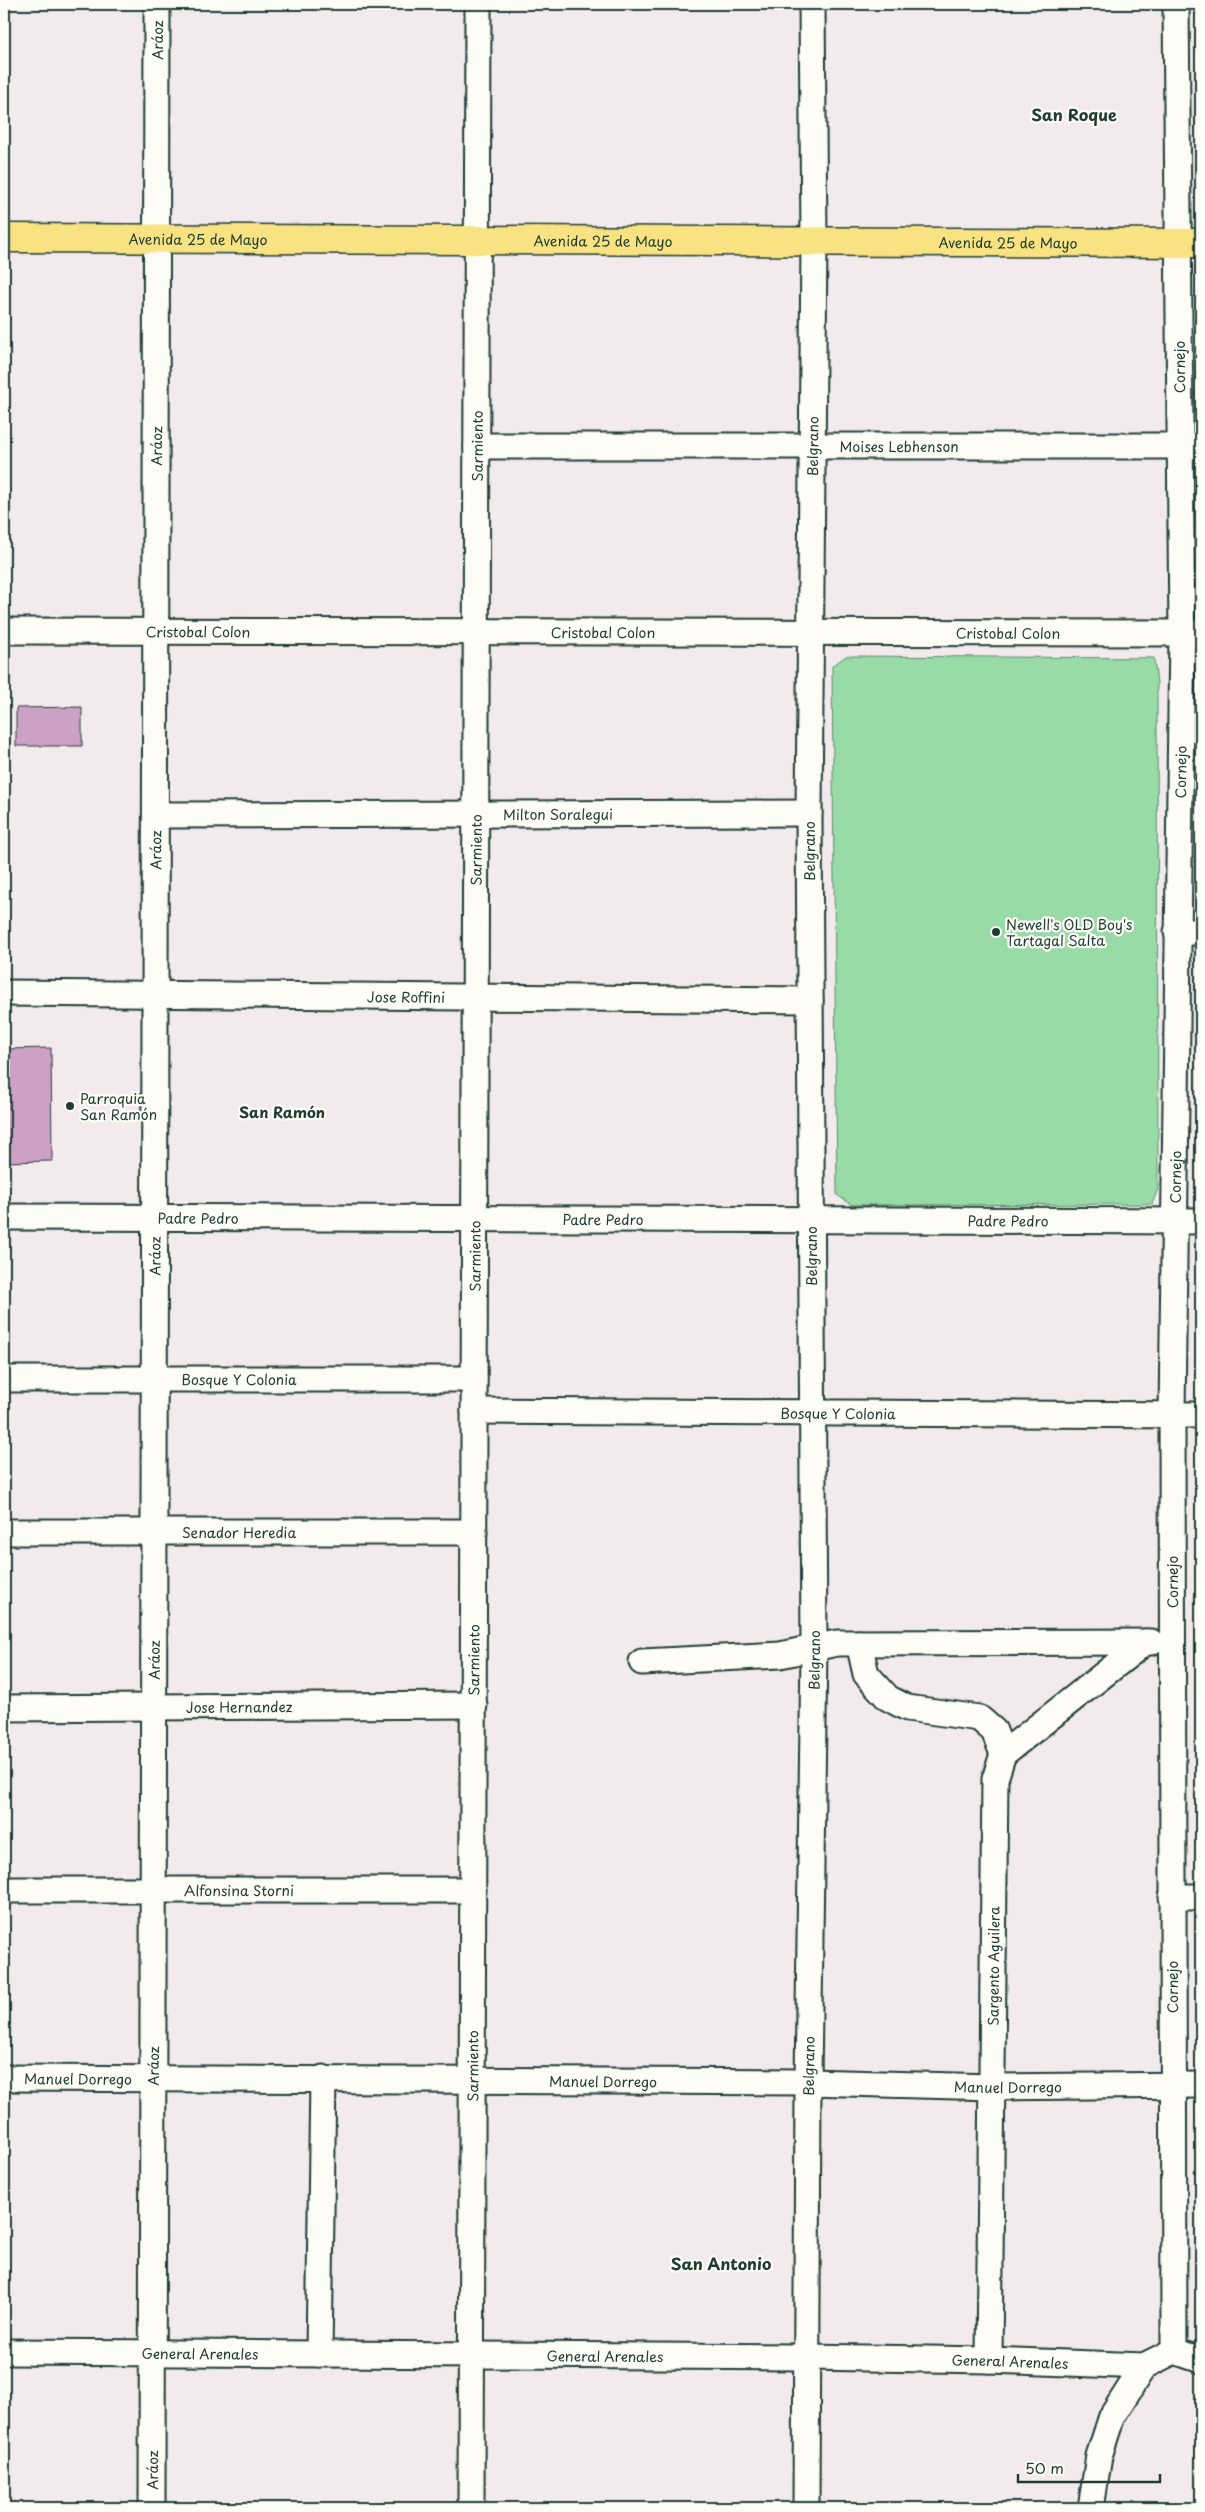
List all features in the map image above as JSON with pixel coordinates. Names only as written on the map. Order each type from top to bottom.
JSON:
[{"type":"main road","name":"Avenida 25 de Mayo","points":[[4,238],[1190,243]]},
{"type":"street","name":"Aráoz","points":[[152,2508],[155,1708],[154,1217],[157,815],[157,4]]},
{"type":"street","name":"Sarmiento","points":[[471,2508],[478,4]]},
{"type":"street","name":"Belgrano","points":[[806,2508],[808,2082],[814,1649],[809,813],[810,446],[814,240],[812,4]]},
{"type":"street","name":"Cornejo","points":[[1174,2351],[1172,1415],[1175,1221],[1189,932],[1192,633],[1190,243],[1176,4]]},
{"type":"street","name":"Moises Lebhenson","points":[[477,446],[1190,446]]},
{"type":"street","name":"Cristobal Colon","points":[[4,631],[1192,633]]},
{"type":"street","name":"Milton Soralegui","points":[[157,815],[809,813]]},
{"type":"street","name":"Jose Roffini","points":[[4,992],[810,1000]]},
{"type":"street","name":"Padre Pedro","points":[[4,1217],[1201,1222]]},
{"type":"street","name":"Bosque Y Colonia","points":[[4,1379],[474,1379]]},
{"type":"street","name":"Bosque Y Colonia","points":[[474,1411],[1201,1415]]},
{"type":"street","name":"Senador Heredia","points":[[4,1532],[474,1532]]},
{"type":"street","points":[[859,1643],[866,1674],[888,1698],[906,1708],[979,1718],[994,1731],[1003,1754],[1144,1642]]},
{"type":"street","points":[[642,1662],[780,1656],[837,1643],[1172,1642]]},
{"type":"street","name":"Jose Hernandez","points":[[4,1708],[474,1705]]},
{"type":"street","name":"Sargento Aguilera","points":[[988,2360],[993,2087],[995,1779],[1003,1754]]},
{"type":"street","name":"Alfonsina Storni","points":[[4,1890],[473,1890]]},
{"type":"street","points":[[1172,1896],[1201,1897]]},
{"type":"street","name":"Manuel Dorrego","points":[[4,2078],[153,2077],[808,2082],[993,2087],[1201,2086]]},
{"type":"street","points":[[320,2354],[323,2078]]},
{"type":"street","points":[[1174,2351],[1201,2360]]},
{"type":"street","name":"General Arenales","points":[[4,2352],[806,2357],[988,2360],[1144,2366],[1174,2351]]},
{"type":"street","points":[[1091,2508],[1099,2456],[1112,2416],[1144,2366]]},
{"type":"green space","name":"Newell's OLD Boy's Tartagal Salta","points":[[846,656],[1154,658],[1157,683],[1158,1189],[1152,1204],[852,1205],[837,1195],[832,666]]},
{"type":"building","points":[[82,707],[82,746],[16,746],[16,708]]},
{"type":"building","points":[[51,1048],[52,1161],[4,1162],[4,1049]]},
{"type":"place","name":"Newell's OLD Boy's Tartagal Salta","points":[[996,932]]},
{"type":"place","name":"Parroquia San Ramón","points":[[70,1106]]},
{"type":"district","name":"San Roque","points":[[1074,114]]},
{"type":"district","name":"San Ramón","points":[[282,1111]]},
{"type":"district","name":"San Antonio","points":[[721,2263]]}]
